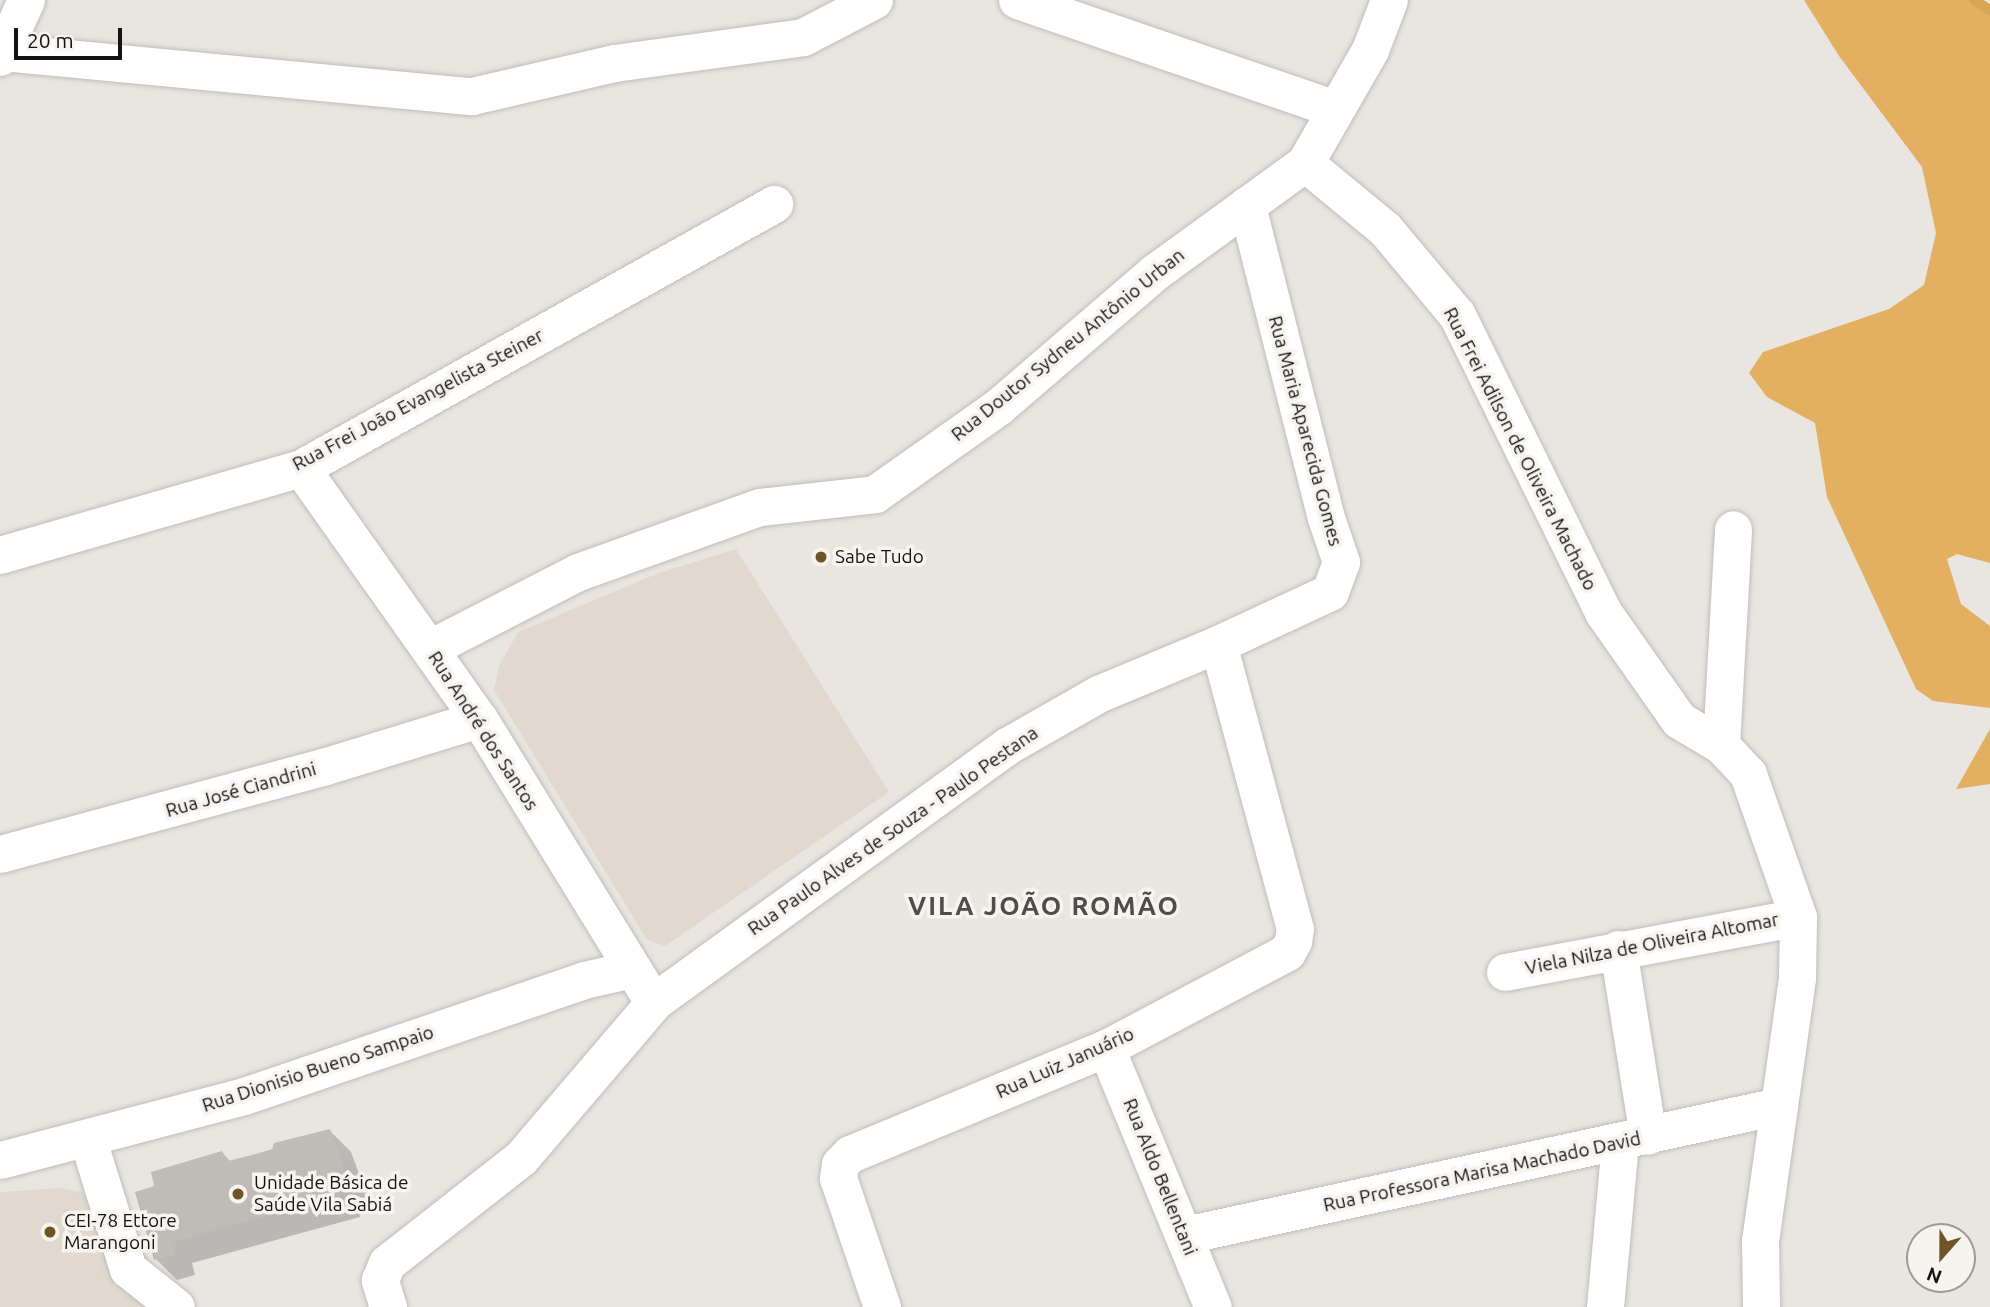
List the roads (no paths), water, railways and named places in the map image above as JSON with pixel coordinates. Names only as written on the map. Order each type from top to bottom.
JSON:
[{"type":"street","points":[[26,0],[1,55],[471,96],[614,63],[803,37],[874,0]]},
{"type":"street","points":[[1017,0],[1335,109]]},
{"type":"street","points":[[1305,163],[1370,50],[1389,0]]},
{"type":"street","name":"Rua Doutor Sydneu Antônio Urban","points":[[430,648],[578,572],[760,507],[875,494],[998,407],[1155,272],[1305,163]]},
{"type":"street","name":"Rua Frei Adilson de Oliveira Machado","points":[[1305,163],[1385,229],[1457,316],[1602,612],[1679,720],[1721,745],[1748,774],[1798,917],[1797,978],[1760,1240],[1761,1307]]},
{"type":"street","name":"Rua Frei João Evangelista Steiner","points":[[0,555],[301,468],[774,204]]},
{"type":"street","name":"Rua Maria Aparecida Gomes","points":[[1218,644],[1330,592],[1341,562],[1326,519],[1247,205]]},
{"type":"street","name":"Rua André dos Santos","points":[[301,468],[479,719],[655,1001]]},
{"type":"street","points":[[1721,745],[1733,529]]},
{"type":"street","name":"Rua Luiz Januário","points":[[883,1307],[838,1178],[840,1164],[850,1154],[1106,1048],[1287,952],[1295,929],[1218,644]]},
{"type":"street","name":"Rua Paulo Alves de Souza - Paulo Pestana","points":[[387,1307],[380,1280],[387,1263],[521,1158],[655,1001],[1007,746],[1098,694],[1218,644]]},
{"type":"street","name":"Rua José Ciandrini","points":[[0,854],[272,782],[479,719]]},
{"type":"street","name":"Viela Nilza de Oliveira Altomar","points":[[1505,972],[1798,917]]},
{"type":"street","points":[[1605,1307],[1634,1140],[1618,949]]},
{"type":"street","name":"Rua Dionisio Bueno Sampaio","points":[[0,1160],[88,1140],[244,1096],[584,980],[633,969]]},
{"type":"street","name":"Rua Aldo Bellentani","points":[[1106,1048],[1213,1307]]},
{"type":"street","name":"Rua Professora Marisa Machado David","points":[[1185,1235],[1634,1140],[1778,1106]]},
{"type":"street","points":[[88,1140],[128,1269],[176,1307]]},
{"type":"waterway","points":[[1974,0],[1990,10]]},
{"type":"place","name":"Sabe Tudo","points":[[821,557]]},
{"type":"place","name":"Unidade Básica de Saúde Vila Sabiá","points":[[238,1194]]},
{"type":"place","name":"CEI-78 Ettore Marangoni","points":[[50,1232]]},
{"type":"district","name":"VILA JOÃO ROMÃO","points":[[1044,906]]}]
